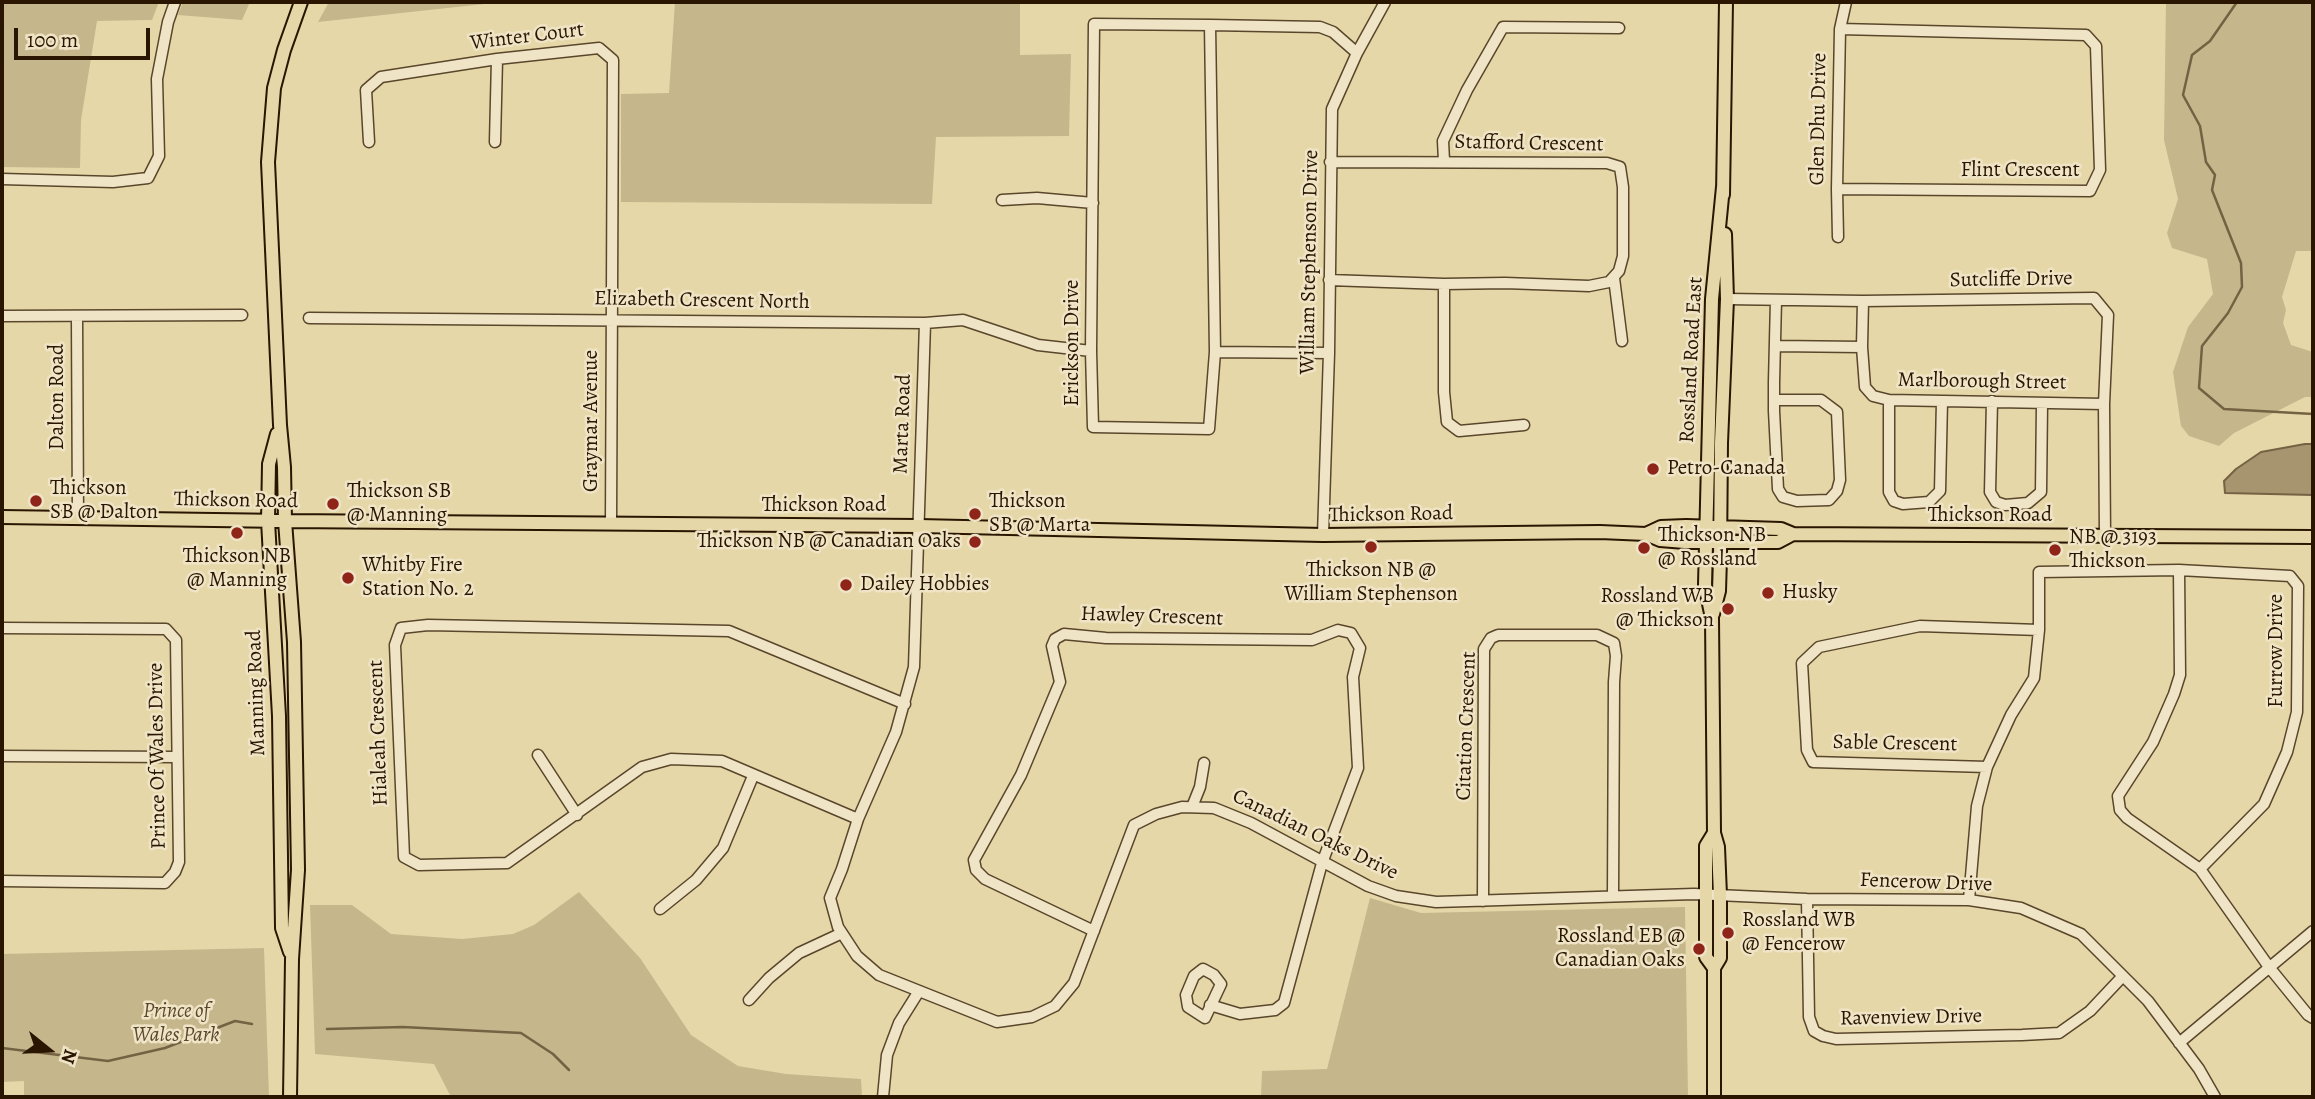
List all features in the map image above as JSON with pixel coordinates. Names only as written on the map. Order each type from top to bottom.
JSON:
[{"type":"main road","name":"Manning Road","points":[[290,1097],[292,959],[298,870],[294,642],[285,521],[268,162],[274,88],[301,2]]},
{"type":"main road","name":"Rossland Road East","points":[[1712,618],[1719,591],[1727,299],[1723,187],[1726,2]]},
{"type":"main road","name":"Rossland Road East","points":[[1714,1097],[1714,968],[1720,958],[1720,895],[1718,847],[1714,834],[1712,618],[1705,585],[1713,299],[1723,187]]},
{"type":"main road","name":"Manning Road","points":[[280,425],[270,464],[268,521],[278,716],[282,928],[292,959]]},
{"type":"main road","name":"Thickson Road","points":[[2,517],[919,526],[1324,535],[1600,532],[1646,534],[1660,540],[1706,542],[1779,541],[1793,534]]},
{"type":"main road","name":"Thickson Road","points":[[1646,534],[1661,527],[1720,526],[1781,529],[1793,534],[2313,537]]},
{"type":"main road","name":"Rossland Road East","points":[[1714,834],[1706,846],[1706,957],[1714,968]]},
{"type":"street","points":[[2,179],[113,182],[148,178],[159,156],[157,79],[168,22],[175,2]]},
{"type":"street","name":"William Stephenson Drive","points":[[1324,535],[1332,109],[1357,53],[1385,2]]},
{"type":"street","name":"Glen Dhu Drive","points":[[1838,237],[1840,29],[1846,2]]},
{"type":"street","name":"Erickson Drive","points":[[1210,24],[1215,352],[1209,429],[1093,427],[1091,351],[1094,24],[1210,24],[1320,27],[1333,32],[1357,53]]},
{"type":"street","points":[[1444,161],[1443,141],[1467,90],[1503,27],[1619,28]]},
{"type":"street","name":"Flint Crescent","points":[[1837,189],[2090,191],[2100,170],[2096,46],[2085,35],[1840,29]]},
{"type":"street","name":"Winter Court","points":[[369,142],[366,90],[381,77],[497,59],[599,48],[613,60],[612,319]]},
{"type":"street","points":[[495,142],[497,59]]},
{"type":"street","name":"Stafford Crescent","points":[[1331,162],[1607,163],[1620,167],[1623,187],[1623,256],[1614,278]]},
{"type":"street","points":[[1002,200],[1037,198],[1093,203]]},
{"type":"street","points":[[1329,279],[1589,286],[1609,282],[1614,278]]},
{"type":"street","points":[[1614,278],[1622,341]]},
{"type":"street","points":[[1444,284],[1444,392],[1447,422],[1459,431],[1524,425]]},
{"type":"street","name":"Sutcliffe Drive","points":[[1727,299],[1863,301],[2094,298],[2108,315],[2104,404],[2105,537]]},
{"type":"street","points":[[1774,400],[1821,400],[1837,412],[1840,480],[1837,491],[1829,500],[1797,501],[1783,497],[1778,489],[1774,400],[1776,300]]},
{"type":"street","name":"Marlborough Street","points":[[1863,301],[1865,387],[1873,396],[1889,400],[2104,404]]},
{"type":"street","points":[[2,316],[242,315]]},
{"type":"street","name":"Dalton Road","points":[[77,317],[78,518]]},
{"type":"street","name":"Elizabeth Crescent North","points":[[309,318],[925,323],[963,320],[1038,345],[1091,351]]},
{"type":"street","name":"Graymar Avenue","points":[[611,524],[612,319]]},
{"type":"street","name":"Marta Road","points":[[919,526],[925,323]]},
{"type":"street","points":[[1775,346],[1862,347]]},
{"type":"street","points":[[1215,352],[1329,353]]},
{"type":"street","points":[[1889,400],[1889,492],[1894,501],[1903,504],[1929,502],[1940,491],[1942,401]]},
{"type":"street","points":[[1992,401],[1990,492],[1996,502],[2005,505],[2028,503],[2041,492],[2042,403]]},
{"type":"street","name":"Canadian Oaks Drive","points":[[919,526],[914,667],[895,732],[858,819],[830,898],[838,927],[857,956],[878,975],[997,1022],[1032,1017],[1055,1006],[1074,983],[1134,825],[1156,814],[1182,807],[1214,808],[1251,822],[1322,863],[1396,897],[1436,902],[1720,895]]},
{"type":"street","points":[[2179,570],[2179,675],[2174,694],[2153,742],[2118,796],[2120,810],[2127,818],[2200,869],[2269,967],[2313,1018]]},
{"type":"street","name":"Furrow Drive","points":[[1969,900],[1977,806],[1987,767],[2011,715],[2034,678],[2039,630],[2039,572],[2179,570],[2290,576],[2298,586],[2297,712],[2287,752],[2264,804],[2200,869]]},
{"type":"street","name":"Hialeah Crescent","points":[[858,819],[722,761],[671,759],[642,768],[507,863],[419,865],[404,857],[395,645],[401,628],[428,625],[729,631],[905,704]]},
{"type":"street","name":"Sable Crescent","points":[[1987,767],[1813,762],[1807,750],[1802,663],[1819,647],[1920,626],[2039,630]]},
{"type":"street","name":"Prince Of Wales Drive","points":[[2,628],[166,629],[176,640],[179,862],[175,872],[165,883],[2,881]]},
{"type":"street","name":"Hawley Crescent","points":[[1094,930],[985,879],[976,870],[974,860],[1021,775],[1060,682],[1052,646],[1055,639],[1063,634],[1106,638],[1312,640],[1338,630],[1351,633],[1360,648],[1353,677],[1358,768],[1322,863]]},
{"type":"street","name":"Citation Crescent","points":[[1483,901],[1484,649],[1491,638],[1498,635],[1597,635],[1614,643],[1613,896]]},
{"type":"street","points":[[538,755],[577,814]]},
{"type":"street","points":[[2,756],[177,757]]},
{"type":"street","points":[[1192,807],[1200,787],[1204,763]]},
{"type":"street","points":[[660,909],[696,880],[723,848],[753,776]]},
{"type":"street","points":[[1210,1005],[1240,1014],[1275,1010],[1283,1003],[1322,863]]},
{"type":"street","name":"Fencerow Drive","points":[[1720,895],[1807,899],[1969,900],[2021,908],[2081,934],[2148,1002],[2199,1069],[2215,1097]]},
{"type":"street","name":"Ravenview Drive","points":[[1807,899],[1809,1017],[1814,1031],[1823,1036],[1836,1039],[2059,1033],[2090,1011],[2122,977]]},
{"type":"street","points":[[2179,1043],[2313,931]]},
{"type":"street","points":[[749,1000],[769,978],[799,953],[842,933]]},
{"type":"street","points":[[1203,969],[1214,975],[1221,984],[1210,1005],[1205,1018],[1188,1007],[1186,995],[1194,976],[1203,969]]},
{"type":"street","points":[[883,1097],[887,1055],[899,1023],[919,991]]},
{"type":"green space","points":[[2,2],[159,2],[152,20],[97,21],[81,120],[80,168],[2,167]]},
{"type":"green space","points":[[183,2],[250,2],[242,20],[178,15]]},
{"type":"green space","points":[[329,2],[503,2],[318,22]]},
{"type":"green space","points":[[675,2],[1020,2],[1020,55],[1071,54],[1069,136],[936,137],[932,204],[621,202],[621,94],[669,93]]},
{"type":"green space","points":[[2166,2],[2313,2],[2313,251],[2296,251],[2282,297],[2286,310],[2283,323],[2291,345],[2313,352],[2313,397],[2305,397],[2234,433],[2219,446],[2189,436],[2181,426],[2173,372],[2188,327],[2213,294],[2207,259],[2172,248],[2167,233],[2178,199],[2164,140]]},
{"type":"green space","points":[[579,892],[640,958],[691,1035],[738,1066],[786,1074],[861,1079],[862,1097],[451,1097],[434,1064],[315,1054],[310,905],[352,905],[391,934],[462,939],[513,934],[534,925]]},
{"type":"green space","points":[[1370,898],[1421,913],[1685,907],[1688,1097],[1261,1097],[1262,1071],[1327,1069]]},
{"type":"green space","name":"Prince of Wales Park","points":[[264,948],[269,1097],[24,1097],[24,1081],[2,1082],[2,954]]},
{"type":"shaded area","points":[[2313,444],[2313,495],[2225,493],[2224,481],[2261,452]]},
{"type":"waterway","points":[[2237,2],[2210,41],[2192,55],[2183,95],[2200,126],[2206,162],[2215,175],[2212,190],[2241,263],[2242,287],[2228,313],[2202,346],[2199,388],[2224,409],[2313,414]]},
{"type":"waterway","points":[[2,1048],[108,1061],[165,1048],[235,1021],[252,1024]]},
{"type":"waterway","points":[[327,1029],[403,1027],[521,1033],[553,1054],[569,1070]]},
{"type":"place","name":"Petro-Canada","points":[[1653,469]]},
{"type":"place","name":"Thickson SB @ Dalton","points":[[36,501]]},
{"type":"place","name":"Thickson SB @ Manning","points":[[333,504]]},
{"type":"place","name":"Thickson SB @ Marta","points":[[975,514]]},
{"type":"place","name":"Thickson NB @ Manning","points":[[237,533]]},
{"type":"place","name":"Thickson NB @ Canadian Oaks","points":[[975,542]]},
{"type":"place","name":"Thickson NB @ William Stephenson","points":[[1371,547]]},
{"type":"place","name":"Thickson NB @ Rossland","points":[[1644,548]]},
{"type":"place","name":"NB @ 3193 Thickson","points":[[2055,550]]},
{"type":"place","name":"Whitby Fire Station No. 2","points":[[348,578]]},
{"type":"place","name":"Dailey Hobbies","points":[[846,585]]},
{"type":"place","name":"Husky","points":[[1768,593]]},
{"type":"place","name":"Rossland WB @ Thickson","points":[[1728,609]]},
{"type":"place","name":"Rossland WB @ Fencerow","points":[[1728,933]]},
{"type":"place","name":"Rossland EB @ Canadian Oaks","points":[[1699,949]]}]
